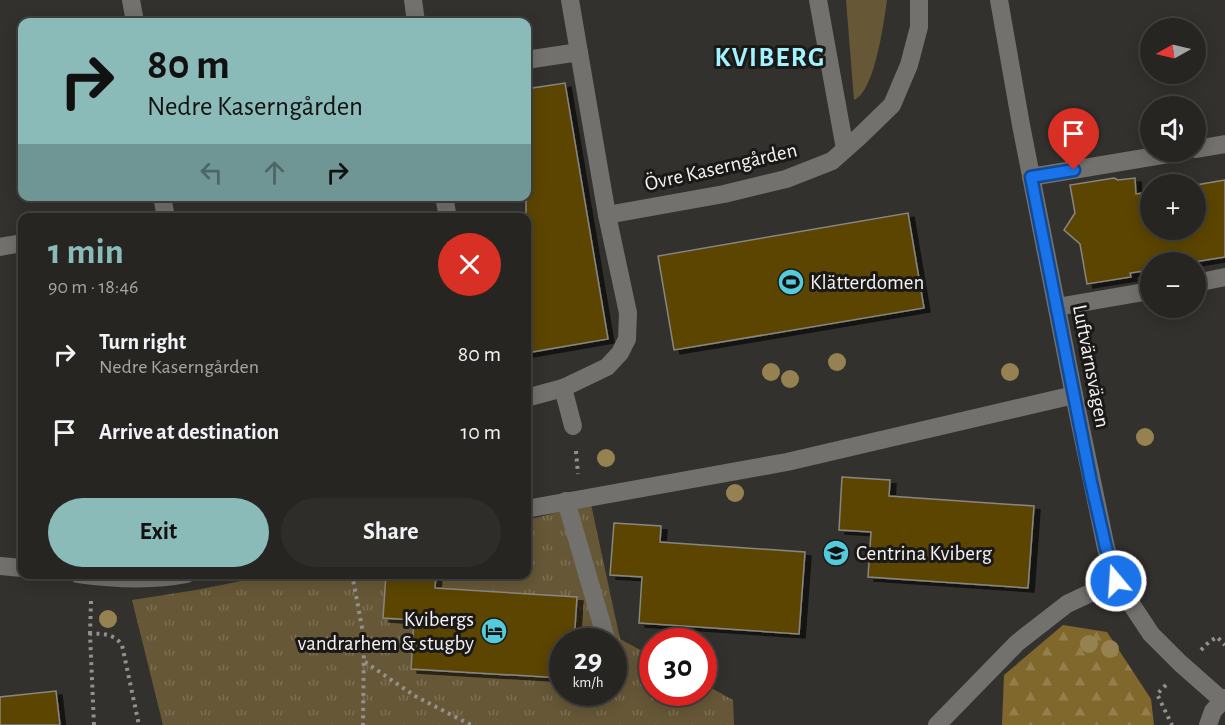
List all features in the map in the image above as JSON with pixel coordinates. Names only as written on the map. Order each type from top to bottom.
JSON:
[{"type":"street","points":[[131,0],[134,18]]},
{"type":"street","points":[[413,0],[415,18]]},
{"type":"street","points":[[531,397],[563,388],[607,367],[620,353],[627,339],[628,313],[607,215],[570,0]]},
{"type":"street","points":[[818,0],[845,148]]},
{"type":"street","name":"Övre Kaserngården","points":[[607,215],[723,194],[786,179],[832,161],[892,105],[909,65],[919,27],[919,0]]},
{"type":"street","name":"Luftvärnsvägen","points":[[999,0],[1074,395],[1103,537],[1116,581],[1151,634],[1180,663],[1224,699]]},
{"type":"street","points":[[531,59],[579,52]]},
{"type":"street","points":[[1206,147],[1225,144]]},
{"type":"street","points":[[1031,177],[1140,159]]},
{"type":"street","points":[[0,248],[18,244]]},
{"type":"street","points":[[1206,281],[1225,277]]},
{"type":"street","points":[[1057,307],[1140,293]]},
{"type":"street","points":[[563,388],[573,426]]},
{"type":"street","points":[[531,508],[787,462],[1074,395]]},
{"type":"street","points":[[573,500],[604,628]]},
{"type":"street","points":[[0,566],[18,568]]},
{"type":"street","points":[[937,725],[1017,644],[1067,604],[1116,581]]},
{"type":"street","points":[[1208,725],[1214,711],[1224,699]]},
{"type":"path","points":[[573,426],[573,500]]},
{"type":"path","points":[[85,579],[94,725]]},
{"type":"path","points":[[353,579],[364,638],[363,725]]},
{"type":"path","points":[[90,634],[110,635],[122,645],[139,725]]},
{"type":"path","points":[[1218,637],[1225,645]]},
{"type":"path","points":[[364,662],[415,696],[471,725]]},
{"type":"path","points":[[1157,694],[1172,725]]},
{"type":"green space","points":[[846,0],[887,0],[873,70],[868,84],[854,100]]},
{"type":"green space","name":"Kvibergs vandrarhem & stugby","points":[[591,504],[618,628],[549,628],[549,706],[627,706],[627,643],[639,649],[639,706],[717,706],[717,691],[733,700],[734,725],[163,725],[132,600],[251,579],[531,579],[531,519]]},
{"type":"green space","points":[[1063,625],[1107,632],[1151,699],[1154,725],[1002,725],[1004,675]]},
{"type":"building","points":[[565,83],[608,339],[531,352],[531,213],[526,213],[526,201],[531,201],[531,88]]},
{"type":"building","points":[[1114,178],[1118,180],[1135,178],[1136,194],[1140,193],[1140,240],[1206,240],[1206,183],[1225,180],[1225,257],[1206,260],[1206,252],[1140,252],[1140,272],[1130,273],[1131,277],[1087,284],[1080,244],[1064,230],[1075,213],[1070,185]]},
{"type":"building","name":"Klätterdomen","points":[[908,213],[924,308],[674,350],[658,256]]},
{"type":"building","points":[[842,477],[890,480],[889,496],[1034,506],[1028,588],[868,577],[871,532],[839,530]]},
{"type":"building","points":[[614,523],[661,526],[660,542],[805,552],[799,634],[639,623],[642,577],[610,575]]},
{"type":"building","name":"Kvibergs vandrarhem & stugby","points":[[386,579],[436,579],[435,588],[577,597],[575,628],[549,628],[549,677],[411,669],[414,620],[383,618]]},
{"type":"building","points":[[56,691],[60,725],[0,725],[0,697]]},
{"type":"place","name":"Klätterdomen","points":[[791,282]]},
{"type":"place","name":"Centrina Kviberg","points":[[836,553]]},
{"type":"place","name":"Kvibergs vandrarhem & stugby","points":[[494,631]]},
{"type":"district","name":"KVIBERG","points":[[770,57]]},
{"type":"route","points":[[1074,170],[1031,177],[1091,482],[1116,581]]}]
